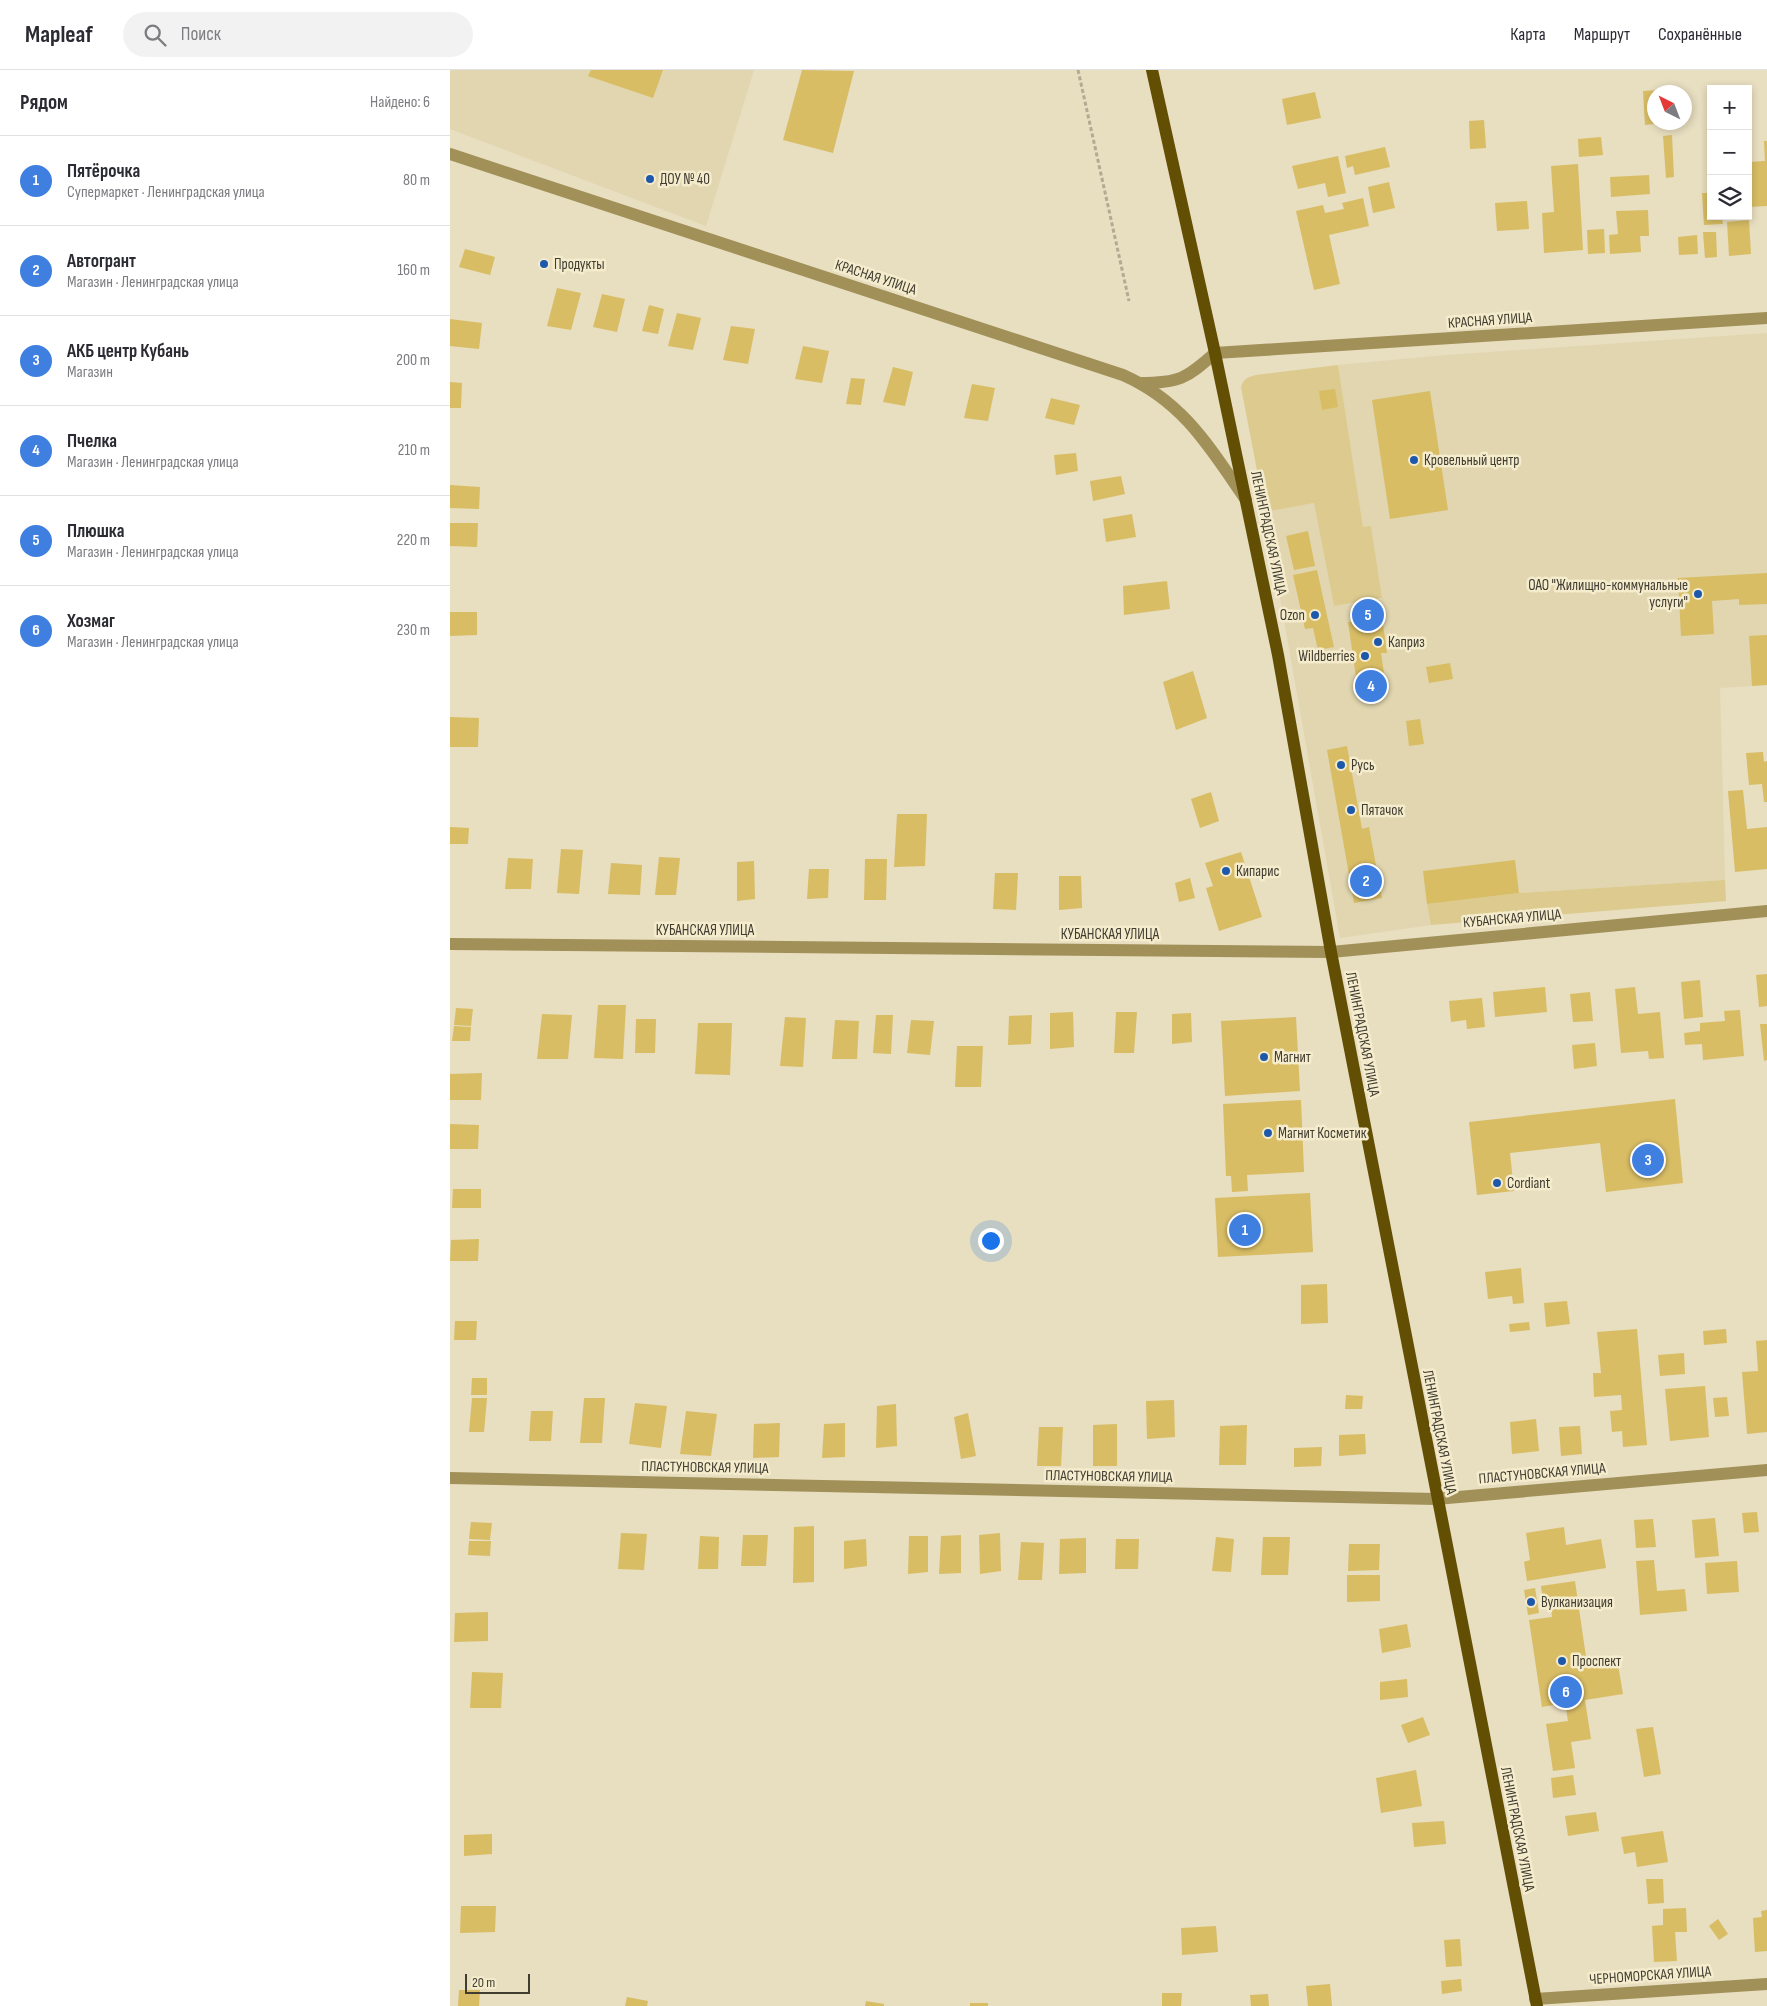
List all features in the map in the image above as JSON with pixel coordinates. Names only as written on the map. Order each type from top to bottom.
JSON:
[{"type":"main road","name":"ЛЕНИНГРАДСКАЯ УЛИЦА","points":[[1152,70],[1215,354],[1278,655],[1330,952],[1536,2002]]},
{"type":"street","name":"КРАСНАЯ УЛИЦА","points":[[450,154],[1124,375],[1140,383],[1185,416],[1246,500]]},
{"type":"street","name":"КРАСНАЯ УЛИЦА","points":[[1215,354],[1767,318]]},
{"type":"street","points":[[1140,383],[1168,383],[1186,377],[1215,354]]},
{"type":"street","name":"КУБАНСКАЯ УЛИЦА","points":[[450,944],[1330,952],[1767,911]]},
{"type":"street","name":"ПЛАСТУНОВСКАЯ УЛИЦА","points":[[450,1478],[1436,1499],[1767,1470]]},
{"type":"street","name":"ЧЕРНОМОРСКАЯ УЛИЦА","points":[[1536,2002],[1767,1984]]},
{"type":"path","points":[[1078,70],[1129,301]]},
{"type":"shaded area","name":"ДОУ № 40","points":[[450,70],[754,70],[706,226],[450,129]]},
{"type":"shaded area","points":[[1767,333],[1767,685],[1720,688],[1725,880],[1519,893],[1428,904],[1431,925],[1340,938],[1265,512],[1314,503],[1334,606],[1382,599],[1371,527],[1363,527],[1338,365],[1446,355]]},
{"type":"shaded area","points":[[1338,365],[1363,527],[1371,526],[1382,598],[1334,606],[1314,503],[1265,512],[1241,387],[1246,379],[1256,375]]},
{"type":"shaded area","points":[[1725,880],[1726,901],[1431,925],[1427,904],[1519,893]]},
{"type":"building","points":[[591,70],[663,70],[653,98],[588,76]]},
{"type":"building","points":[[802,70],[854,71],[833,153],[783,140]]},
{"type":"building","points":[[1643,91],[1647,91],[1647,125],[1645,125]]},
{"type":"building","points":[[1315,92],[1321,118],[1287,125],[1282,99]]},
{"type":"building","points":[[1484,120],[1486,148],[1470,149],[1469,121]]},
{"type":"building","points":[[1672,135],[1674,177],[1666,178],[1663,136]]},
{"type":"building","points":[[1601,137],[1603,155],[1579,157],[1578,139]]},
{"type":"building","points":[[1764,141],[1767,141],[1767,206],[1752,207],[1752,162],[1765,161]]},
{"type":"building","points":[[1385,147],[1390,167],[1355,175],[1353,166],[1347,168],[1345,156]]},
{"type":"building","points":[[1338,156],[1346,193],[1328,197],[1325,183],[1298,189],[1292,166]]},
{"type":"building","points":[[1578,164],[1583,250],[1544,253],[1542,213],[1554,212],[1551,166]]},
{"type":"building","points":[[1649,175],[1650,194],[1611,197],[1610,177]]},
{"type":"building","points":[[1389,182],[1395,208],[1373,213],[1368,187]]},
{"type":"building","points":[[1702,193],[1707,193],[1707,220],[1722,220],[1723,224],[1704,225]]},
{"type":"building","points":[[1363,198],[1369,226],[1329,235],[1340,284],[1314,290],[1296,211],[1323,205],[1325,213],[1344,209],[1342,203]]},
{"type":"building","points":[[1527,201],[1529,229],[1497,231],[1495,203]]},
{"type":"building","points":[[1648,210],[1649,236],[1640,236],[1641,252],[1610,254],[1609,235],[1618,234],[1616,211]]},
{"type":"building","points":[[1749,220],[1751,254],[1729,256],[1727,222]]},
{"type":"building","points":[[1604,229],[1605,253],[1588,254],[1587,230]]},
{"type":"building","points":[[1703,232],[1716,232],[1717,257],[1705,258]]},
{"type":"building","points":[[1697,235],[1698,254],[1679,255],[1678,237]]},
{"type":"building","points":[[465,249],[495,257],[490,275],[459,267]]},
{"type":"building","points":[[557,288],[581,293],[571,330],[547,326]]},
{"type":"building","points":[[602,294],[625,299],[617,332],[593,327]]},
{"type":"building","points":[[649,305],[664,309],[658,334],[642,331]]},
{"type":"building","points":[[677,313],[701,318],[693,350],[668,346]]},
{"type":"building","points":[[450,319],[482,323],[479,349],[450,346]]},
{"type":"building","points":[[731,326],[755,329],[748,364],[723,360]]},
{"type":"building","points":[[803,346],[829,351],[822,383],[795,379]]},
{"type":"building","points":[[893,367],[913,372],[905,406],[883,402]]},
{"type":"building","points":[[851,378],[865,379],[861,405],[846,404]]},
{"type":"building","points":[[450,382],[462,383],[461,408],[450,408]]},
{"type":"building","points":[[972,384],[995,388],[988,421],[964,418]]},
{"type":"building","points":[[1335,389],[1338,407],[1322,410],[1319,391]]},
{"type":"building","points":[[1430,391],[1448,510],[1390,519],[1372,400]]},
{"type":"building","points":[[1051,398],[1080,405],[1074,425],[1045,418]]},
{"type":"building","points":[[1076,453],[1078,471],[1056,475],[1054,455]]},
{"type":"building","points":[[1121,476],[1125,494],[1093,501],[1090,481]]},
{"type":"building","points":[[450,485],[480,487],[479,509],[450,508]]},
{"type":"building","points":[[1132,514],[1136,537],[1106,542],[1103,519]]},
{"type":"building","points":[[450,523],[478,523],[477,547],[450,546]]},
{"type":"building","points":[[1308,531],[1315,566],[1294,570],[1286,536]]},
{"type":"building","points":[[1317,570],[1334,647],[1318,650],[1313,628],[1305,629],[1293,575]]},
{"type":"building","points":[[1767,573],[1767,604],[1739,605],[1739,599],[1712,601],[1714,634],[1681,636],[1678,578]]},
{"type":"building","points":[[1167,581],[1170,609],[1124,615],[1123,586]]},
{"type":"building","points":[[1380,603],[1387,653],[1381,653],[1387,693],[1359,698],[1348,622],[1355,622],[1353,608]]},
{"type":"building","points":[[450,612],[477,612],[477,635],[450,636]]},
{"type":"building","points":[[1767,635],[1767,685],[1752,686],[1749,636]]},
{"type":"building","points":[[1450,663],[1453,679],[1429,683],[1426,667]]},
{"type":"building","points":[[1193,671],[1207,718],[1176,730],[1163,682]]},
{"type":"building","points":[[450,717],[479,718],[478,747],[450,747]]},
{"type":"building","points":[[1420,719],[1424,744],[1409,746],[1406,721]]},
{"type":"building","points":[[1347,746],[1362,829],[1369,827],[1382,898],[1354,903],[1327,750]]},
{"type":"building","points":[[1763,752],[1764,762],[1767,761],[1767,802],[1764,802],[1762,784],[1749,785],[1746,753]]},
{"type":"building","points":[[1743,790],[1747,829],[1767,827],[1767,869],[1735,872],[1728,791]]},
{"type":"building","points":[[1211,792],[1219,821],[1200,828],[1191,799]]},
{"type":"building","points":[[897,814],[927,814],[925,866],[894,867]]},
{"type":"building","points":[[450,827],[469,828],[468,844],[450,844]]},
{"type":"building","points":[[561,849],[583,850],[579,894],[557,893]]},
{"type":"building","points":[[1241,852],[1262,917],[1219,931],[1206,888],[1213,886],[1205,863]]},
{"type":"building","points":[[659,857],[680,858],[676,895],[655,895]]},
{"type":"building","points":[[508,858],[533,859],[531,889],[505,889]]},
{"type":"building","points":[[865,859],[887,859],[886,900],[864,900]]},
{"type":"building","points":[[1515,860],[1519,893],[1427,904],[1423,871]]},
{"type":"building","points":[[754,861],[755,899],[737,901],[737,862]]},
{"type":"building","points":[[611,863],[642,865],[640,895],[608,894]]},
{"type":"building","points":[[809,869],[829,869],[828,898],[807,899]]},
{"type":"building","points":[[995,873],[1018,873],[1016,910],[993,909]]},
{"type":"building","points":[[1059,876],[1081,876],[1082,908],[1059,910]]},
{"type":"building","points":[[1190,878],[1195,898],[1179,902],[1175,883]]},
{"type":"building","points":[[1767,974],[1767,1006],[1759,1007],[1756,975]]},
{"type":"building","points":[[1700,980],[1703,1017],[1684,1019],[1681,982]]},
{"type":"building","points":[[1545,987],[1547,1012],[1495,1017],[1493,992]]},
{"type":"building","points":[[1635,987],[1638,1014],[1660,1012],[1664,1058],[1649,1059],[1648,1051],[1621,1053],[1615,989]]},
{"type":"building","points":[[1590,992],[1593,1021],[1573,1022],[1570,994]]},
{"type":"building","points":[[1482,998],[1485,1027],[1467,1029],[1466,1020],[1451,1022],[1449,1001]]},
{"type":"building","points":[[598,1005],[626,1005],[623,1059],[594,1058]]},
{"type":"building","points":[[456,1008],[473,1009],[471,1026],[454,1025]]},
{"type":"building","points":[[1740,1010],[1744,1056],[1703,1060],[1702,1044],[1685,1045],[1684,1033],[1700,1031],[1700,1023],[1725,1021],[1724,1011]]},
{"type":"building","points":[[1073,1012],[1074,1047],[1050,1049],[1050,1013]]},
{"type":"building","points":[[1116,1012],[1137,1012],[1134,1053],[1114,1053]]},
{"type":"building","points":[[1191,1013],[1192,1042],[1172,1044],[1172,1014]]},
{"type":"building","points":[[542,1014],[572,1015],[568,1059],[537,1059]]},
{"type":"building","points":[[876,1015],[893,1015],[891,1054],[873,1053]]},
{"type":"building","points":[[1032,1015],[1031,1044],[1008,1045],[1009,1016]]},
{"type":"building","points":[[785,1017],[806,1018],[803,1067],[780,1066]]},
{"type":"building","points":[[1296,1017],[1300,1091],[1225,1096],[1221,1021]]},
{"type":"building","points":[[636,1019],[656,1019],[655,1053],[635,1053]]},
{"type":"building","points":[[835,1020],[859,1021],[857,1059],[832,1059]]},
{"type":"building","points":[[911,1020],[934,1021],[930,1055],[907,1053]]},
{"type":"building","points":[[698,1023],[732,1023],[730,1075],[695,1074]]},
{"type":"building","points":[[1760,1024],[1767,1024],[1767,1060],[1764,1061]]},
{"type":"building","points":[[454,1026],[471,1027],[470,1041],[452,1041]]},
{"type":"building","points":[[1595,1043],[1597,1066],[1574,1069],[1572,1045]]},
{"type":"building","points":[[957,1046],[983,1046],[981,1087],[955,1087]]},
{"type":"building","points":[[482,1073],[481,1100],[450,1100],[450,1074]]},
{"type":"building","points":[[1675,1099],[1683,1183],[1606,1192],[1600,1143],[1510,1153],[1514,1191],[1477,1195],[1469,1122]]},
{"type":"building","points":[[1301,1100],[1304,1172],[1247,1175],[1248,1191],[1232,1192],[1231,1176],[1226,1176],[1223,1104]]},
{"type":"building","points":[[450,1124],[479,1125],[478,1149],[450,1149]]},
{"type":"building","points":[[453,1189],[481,1189],[481,1208],[452,1208]]},
{"type":"building","points":[[1310,1193],[1313,1252],[1218,1257],[1215,1198]]},
{"type":"building","points":[[479,1239],[478,1261],[450,1261],[451,1240]]},
{"type":"building","points":[[1521,1268],[1524,1303],[1513,1304],[1512,1296],[1488,1299],[1485,1272]]},
{"type":"building","points":[[1327,1284],[1328,1323],[1301,1324],[1301,1285]]},
{"type":"building","points":[[1567,1301],[1570,1324],[1546,1327],[1544,1303]]},
{"type":"building","points":[[455,1321],[477,1321],[476,1340],[454,1340]]},
{"type":"building","points":[[1529,1322],[1530,1330],[1510,1332],[1509,1324]]},
{"type":"building","points":[[1637,1329],[1647,1445],[1623,1447],[1622,1431],[1612,1432],[1610,1411],[1622,1410],[1621,1395],[1594,1397],[1593,1373],[1601,1373],[1597,1332]]},
{"type":"building","points":[[1726,1329],[1727,1343],[1704,1345],[1703,1331]]},
{"type":"building","points":[[1767,1340],[1767,1432],[1747,1434],[1742,1372],[1758,1371],[1756,1341]]},
{"type":"building","points":[[1684,1353],[1685,1374],[1660,1376],[1658,1355]]},
{"type":"building","points":[[472,1378],[487,1378],[487,1395],[471,1395]]},
{"type":"building","points":[[1705,1386],[1709,1437],[1670,1441],[1665,1389]]},
{"type":"building","points":[[1346,1395],[1363,1396],[1362,1409],[1345,1409]]},
{"type":"building","points":[[1727,1397],[1729,1416],[1715,1417],[1713,1398]]},
{"type":"building","points":[[472,1398],[487,1398],[484,1432],[469,1432]]},
{"type":"building","points":[[584,1398],[605,1398],[602,1443],[580,1443]]},
{"type":"building","points":[[1174,1400],[1175,1437],[1147,1439],[1146,1401]]},
{"type":"building","points":[[635,1403],[667,1406],[661,1448],[629,1444]]},
{"type":"building","points":[[896,1404],[897,1446],[876,1448],[877,1406]]},
{"type":"building","points":[[531,1411],[553,1411],[551,1441],[529,1441]]},
{"type":"building","points":[[686,1411],[717,1414],[711,1456],[680,1454]]},
{"type":"building","points":[[968,1413],[976,1456],[961,1459],[954,1417]]},
{"type":"building","points":[[1536,1419],[1539,1451],[1512,1454],[1510,1422]]},
{"type":"building","points":[[780,1423],[779,1457],[753,1458],[754,1424]]},
{"type":"building","points":[[845,1423],[845,1457],[822,1458],[824,1424]]},
{"type":"building","points":[[1117,1424],[1117,1466],[1093,1466],[1093,1425]]},
{"type":"building","points":[[1247,1425],[1246,1465],[1219,1465],[1220,1426]]},
{"type":"building","points":[[1580,1426],[1582,1454],[1561,1456],[1559,1427]]},
{"type":"building","points":[[1039,1427],[1063,1427],[1061,1466],[1037,1466]]},
{"type":"building","points":[[1365,1434],[1366,1454],[1339,1456],[1339,1435]]},
{"type":"building","points":[[1322,1447],[1321,1466],[1294,1467],[1294,1448]]},
{"type":"building","points":[[1757,1512],[1759,1532],[1744,1533],[1742,1513]]},
{"type":"building","points":[[1715,1518],[1719,1556],[1695,1558],[1692,1520]]},
{"type":"building","points":[[1653,1519],[1656,1547],[1636,1548],[1634,1520]]},
{"type":"building","points":[[471,1522],[492,1523],[490,1540],[469,1539]]},
{"type":"building","points":[[814,1526],[814,1582],[793,1583],[794,1527]]},
{"type":"building","points":[[1564,1527],[1566,1545],[1601,1539],[1606,1568],[1527,1581],[1524,1562],[1530,1560],[1526,1533]]},
{"type":"building","points":[[621,1533],[647,1534],[644,1570],[618,1569]]},
{"type":"building","points":[[1000,1533],[1001,1571],[980,1574],[979,1535]]},
{"type":"building","points":[[743,1535],[768,1535],[766,1566],[741,1566]]},
{"type":"building","points":[[961,1535],[961,1573],[939,1574],[941,1536]]},
{"type":"building","points":[[700,1536],[719,1537],[718,1569],[698,1569]]},
{"type":"building","points":[[909,1536],[928,1536],[928,1572],[908,1574]]},
{"type":"building","points":[[1216,1537],[1234,1539],[1231,1572],[1212,1571]]},
{"type":"building","points":[[1263,1537],[1290,1537],[1288,1575],[1261,1575]]},
{"type":"building","points":[[1086,1538],[1086,1573],[1059,1574],[1060,1539]]},
{"type":"building","points":[[866,1539],[867,1566],[844,1569],[844,1541]]},
{"type":"building","points":[[1116,1539],[1139,1539],[1138,1569],[1115,1569]]},
{"type":"building","points":[[469,1541],[491,1541],[490,1556],[468,1555]]},
{"type":"building","points":[[1021,1542],[1044,1543],[1042,1580],[1018,1580]]},
{"type":"building","points":[[1349,1544],[1380,1544],[1379,1570],[1348,1571]]},
{"type":"building","points":[[1654,1560],[1657,1591],[1685,1589],[1687,1611],[1640,1615],[1636,1561]]},
{"type":"building","points":[[1737,1561],[1739,1592],[1707,1594],[1705,1563]]},
{"type":"building","points":[[1347,1575],[1380,1575],[1380,1601],[1347,1602]]},
{"type":"building","points":[[1575,1581],[1587,1664],[1617,1659],[1623,1694],[1585,1700],[1591,1739],[1571,1742],[1575,1768],[1553,1771],[1546,1724],[1568,1721],[1565,1703],[1542,1707],[1529,1620],[1552,1617],[1551,1608],[1544,1609],[1541,1586]]},
{"type":"building","points":[[1535,1588],[1539,1613],[1528,1615],[1524,1590]]},
{"type":"building","points":[[488,1612],[488,1641],[454,1642],[455,1613]]},
{"type":"building","points":[[1407,1624],[1411,1647],[1382,1653],[1379,1629]]},
{"type":"building","points":[[472,1672],[503,1673],[501,1708],[470,1708]]},
{"type":"building","points":[[1407,1679],[1408,1697],[1380,1700],[1380,1682]]},
{"type":"building","points":[[1423,1717],[1430,1735],[1408,1743],[1401,1725]]},
{"type":"building","points":[[1653,1727],[1661,1774],[1644,1777],[1636,1729]]},
{"type":"building","points":[[1416,1770],[1422,1806],[1381,1813],[1376,1778]]},
{"type":"building","points":[[1573,1775],[1576,1795],[1553,1798],[1551,1778]]},
{"type":"building","points":[[1596,1812],[1599,1831],[1568,1836],[1565,1816]]},
{"type":"building","points":[[1444,1821],[1446,1844],[1414,1847],[1412,1823]]},
{"type":"building","points":[[1663,1831],[1668,1862],[1637,1867],[1635,1852],[1624,1854],[1621,1837]]},
{"type":"building","points":[[492,1834],[492,1854],[464,1856],[464,1835]]},
{"type":"building","points":[[1646,1879],[1663,1879],[1664,1903],[1648,1904]]},
{"type":"building","points":[[461,1906],[496,1906],[495,1932],[460,1933]]},
{"type":"building","points":[[1686,1908],[1687,1932],[1675,1932],[1677,1961],[1654,1962],[1652,1926],[1663,1925],[1663,1909]]},
{"type":"building","points":[[1767,1910],[1767,1951],[1755,1952],[1753,1918],[1762,1917],[1761,1911]]},
{"type":"building","points":[[1718,1919],[1728,1934],[1719,1940],[1709,1926]]},
{"type":"building","points":[[1216,1926],[1218,1952],[1182,1955],[1181,1928]]},
{"type":"building","points":[[1460,1939],[1462,1966],[1446,1967],[1444,1940]]},
{"type":"building","points":[[1461,1979],[1462,1991],[1442,1994],[1441,1981]]},
{"type":"building","points":[[1330,1984],[1332,2006],[1308,2006],[1306,1986]]},
{"type":"building","points":[[459,1990],[480,1990],[479,2006],[458,2006]]},
{"type":"building","points":[[1162,1993],[1182,1993],[1181,2006],[1162,2006]]},
{"type":"building","points":[[1268,1994],[1269,2006],[1251,2006],[1250,1995]]},
{"type":"building","points":[[627,1997],[648,2001],[647,2006],[625,2006]]},
{"type":"building","points":[[866,2001],[884,2004],[884,2006],[865,2006]]},
{"type":"building","points":[[970,2003],[988,2003],[988,2006],[970,2006]]},
{"type":"place","name":"ДОУ № 40","points":[[650,179]]},
{"type":"place","name":"Продукты","points":[[544,264]]},
{"type":"place","name":"Кровельный центр","points":[[1414,460]]},
{"type":"place","name":"ОАО \"Жилищно-коммунальные услуги\"","points":[[1698,594]]},
{"type":"place","name":"Ozon","points":[[1315,615]]},
{"type":"place","name":"Плюшка","points":[[1368,615]]},
{"type":"place","name":"Каприз","points":[[1378,642]]},
{"type":"place","name":"Wildberries","points":[[1365,656]]},
{"type":"place","name":"Пчелка","points":[[1371,686]]},
{"type":"place","name":"Русь","points":[[1341,765]]},
{"type":"place","name":"Пятачок","points":[[1351,810]]},
{"type":"place","name":"Кипарис","points":[[1226,871]]},
{"type":"place","name":"Автогрант","points":[[1366,881]]},
{"type":"place","name":"Магнит","points":[[1264,1057]]},
{"type":"place","name":"Магнит Косметик","points":[[1268,1133]]},
{"type":"place","name":"АКБ центр Кубань","points":[[1648,1160]]},
{"type":"place","name":"Cordiant","points":[[1497,1183]]},
{"type":"place","name":"Пятёрочка","points":[[1245,1230]]},
{"type":"place","name":"Вулканизация","points":[[1531,1602]]},
{"type":"place","name":"Проспект","points":[[1562,1661]]},
{"type":"place","name":"Хозмаг","points":[[1566,1692]]}]
